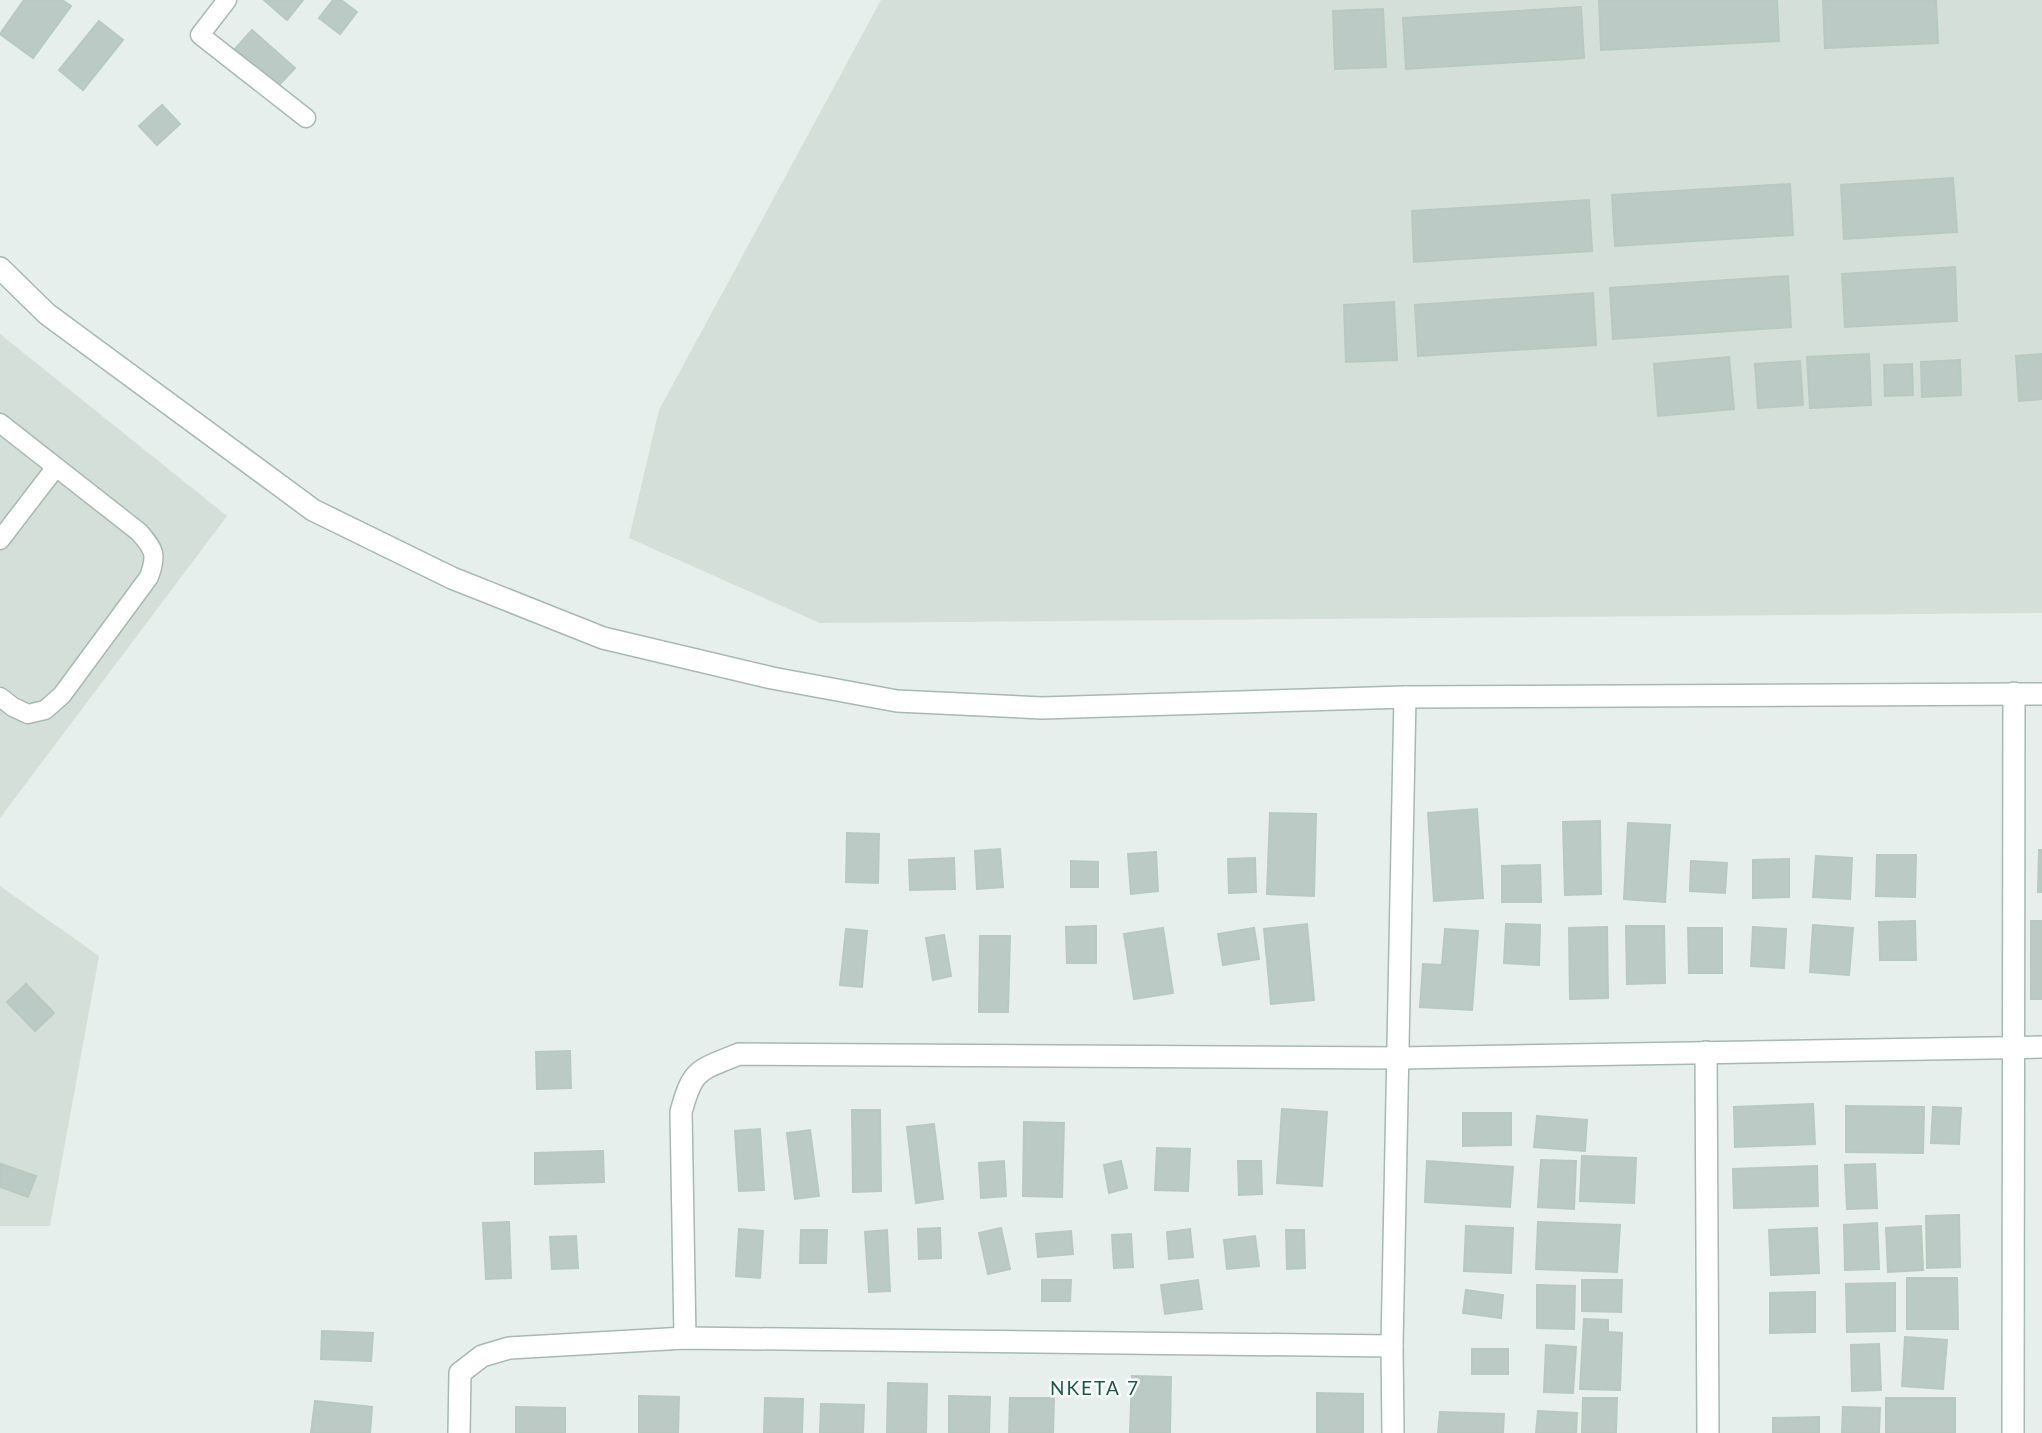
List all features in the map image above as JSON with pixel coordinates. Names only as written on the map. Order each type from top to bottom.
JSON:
[{"type":"street","points":[[0,268],[47,314],[313,510],[452,579],[603,638],[772,678],[897,701],[1042,708],[1405,697],[2042,694]]},
{"type":"street","points":[[2013,1433],[2014,693]]},
{"type":"street","points":[[1393,1433],[1392,1346],[1405,697]]},
{"type":"street","points":[[685,1338],[681,1112],[688,1087],[699,1070],[739,1054],[1399,1058],[2042,1047]]},
{"type":"street","points":[[1706,1052],[1708,1433]]},
{"type":"street","points":[[459,1433],[460,1373],[482,1356],[509,1348],[685,1338],[1392,1346]]},
{"type":"lane","points":[[227,0],[200,35],[306,118]]},
{"type":"lane","points":[[0,423],[139,533],[151,545],[155,560],[149,577],[62,695],[45,710],[28,714],[0,697]]},
{"type":"lane","points":[[0,540],[56,467]]},
{"type":"shaded area","points":[[881,0],[2042,0],[2042,613],[820,623],[629,538],[659,410]]},
{"type":"shaded area","points":[[0,334],[227,516],[0,818]]},
{"type":"shaded area","points":[[0,886],[99,956],[50,1226],[0,1226]]},
{"type":"building","points":[[24,0],[62,0],[71,6],[33,58],[0,34]]},
{"type":"building","points":[[264,0],[303,0],[287,20]]},
{"type":"building","points":[[333,0],[341,0],[357,12],[340,34],[319,18]]},
{"type":"building","points":[[1599,0],[1777,0],[1779,41],[1601,50]]},
{"type":"building","points":[[1823,0],[1936,0],[1938,43],[1825,48]]},
{"type":"building","points":[[1581,7],[1584,58],[1406,69],[1403,18]]},
{"type":"building","points":[[1383,9],[1386,67],[1335,69],[1333,11]]},
{"type":"building","points":[[99,21],[123,40],[83,90],[59,70]]},
{"type":"building","points":[[252,30],[295,68],[278,86],[235,49]]},
{"type":"building","points":[[162,105],[180,124],[157,145],[139,126]]},
{"type":"building","points":[[1953,178],[1957,232],[1844,239],[1841,185]]},
{"type":"building","points":[[1790,184],[1793,235],[1615,246],[1612,195]]},
{"type":"building","points":[[1589,200],[1592,251],[1414,262],[1412,211]]},
{"type":"building","points":[[1955,267],[1957,321],[1845,327],[1842,274]]},
{"type":"building","points":[[1788,276],[1791,327],[1613,339],[1610,288]]},
{"type":"building","points":[[1593,293],[1596,345],[1418,356],[1415,305]]},
{"type":"building","points":[[1394,302],[1397,360],[1346,362],[1344,305]]},
{"type":"building","points":[[1869,354],[1871,405],[1810,408],[1807,357]]},
{"type":"building","points":[[2042,354],[2042,399],[2019,401],[2016,356]]},
{"type":"building","points":[[1729,357],[1734,409],[1658,416],[1654,364]]},
{"type":"building","points":[[1960,360],[1961,395],[1922,397],[1921,362]]},
{"type":"building","points":[[1800,361],[1803,405],[1758,408],[1755,364]]},
{"type":"building","points":[[1912,364],[1913,395],[1885,396],[1884,365]]},
{"type":"building","points":[[1477,809],[1483,898],[1434,901],[1428,813]]},
{"type":"building","points":[[1270,813],[1316,814],[1314,896],[1267,894]]},
{"type":"building","points":[[1600,821],[1601,894],[1565,895],[1563,822]]},
{"type":"building","points":[[1628,823],[1670,825],[1665,902],[1624,899]]},
{"type":"building","points":[[847,833],[879,834],[878,883],[846,882]]},
{"type":"building","points":[[1000,849],[1003,887],[977,889],[975,851]]},
{"type":"building","points":[[2039,850],[2042,850],[2042,892],[2038,892]]},
{"type":"building","points":[[1156,852],[1158,891],[1131,894],[1128,854]]},
{"type":"building","points":[[1877,855],[1916,855],[1915,897],[1876,896]]},
{"type":"building","points":[[1816,856],[1852,858],[1850,899],[1813,897]]},
{"type":"building","points":[[954,858],[955,889],[910,890],[909,860]]},
{"type":"building","points":[[1255,858],[1256,892],[1229,893],[1228,859]]},
{"type":"building","points":[[1789,859],[1789,897],[1753,898],[1753,860]]},
{"type":"building","points":[[1071,861],[1098,862],[1098,887],[1071,887]]},
{"type":"building","points":[[1691,861],[1727,863],[1725,893],[1690,891]]},
{"type":"building","points":[[1540,865],[1541,902],[1502,902],[1502,866]]},
{"type":"building","points":[[1915,921],[1916,960],[1880,960],[1879,922]]},
{"type":"building","points":[[2031,921],[2042,921],[2042,999],[2031,999]]},
{"type":"building","points":[[1307,924],[1314,1000],[1271,1004],[1264,929]]},
{"type":"building","points":[[1506,924],[1540,925],[1539,965],[1504,963]]},
{"type":"building","points":[[1813,925],[1853,928],[1849,975],[1810,972]]},
{"type":"building","points":[[1096,926],[1096,963],[1067,963],[1066,927]]},
{"type":"building","points":[[1626,926],[1664,926],[1665,983],[1627,984]]},
{"type":"building","points":[[1607,927],[1608,998],[1570,999],[1569,928]]},
{"type":"building","points":[[1753,927],[1786,929],[1784,968],[1751,966]]},
{"type":"building","points":[[1163,928],[1173,993],[1134,999],[1124,934]]},
{"type":"building","points":[[1254,928],[1259,959],[1223,965],[1218,934]]},
{"type":"building","points":[[1688,928],[1722,928],[1722,973],[1689,973]]},
{"type":"building","points":[[846,929],[867,931],[862,987],[840,985]]},
{"type":"building","points":[[1445,929],[1478,931],[1472,1010],[1420,1007],[1423,964],[1442,965]]},
{"type":"building","points":[[944,935],[951,976],[933,980],[926,938]]},
{"type":"building","points":[[980,936],[1010,936],[1008,1012],[979,1012]]},
{"type":"building","points":[[26,984],[54,1013],[35,1031],[7,1002]]},
{"type":"building","points":[[570,1051],[571,1088],[537,1089],[536,1052]]},
{"type":"building","points":[[1813,1104],[1815,1144],[1735,1147],[1734,1107]]},
{"type":"building","points":[[1846,1106],[1924,1107],[1923,1153],[1846,1152]]},
{"type":"building","points":[[1933,1107],[1961,1108],[1959,1144],[1931,1143]]},
{"type":"building","points":[[1282,1109],[1327,1112],[1322,1186],[1277,1183]]},
{"type":"building","points":[[852,1110],[880,1110],[881,1191],[853,1192]]},
{"type":"building","points":[[1463,1113],[1511,1113],[1511,1145],[1463,1146]]},
{"type":"building","points":[[1537,1116],[1587,1120],[1585,1151],[1534,1147]]},
{"type":"building","points":[[1024,1122],[1064,1123],[1062,1197],[1023,1196]]},
{"type":"building","points":[[934,1124],[943,1199],[916,1203],[907,1127]]},
{"type":"building","points":[[760,1129],[764,1190],[739,1191],[735,1131]]},
{"type":"building","points":[[810,1130],[819,1196],[795,1199],[787,1133]]},
{"type":"building","points":[[1157,1148],[1190,1149],[1188,1191],[1155,1190]]},
{"type":"building","points":[[603,1151],[604,1182],[535,1184],[535,1153]]},
{"type":"building","points":[[1582,1156],[1636,1158],[1634,1203],[1580,1201]]},
{"type":"building","points":[[1541,1160],[1576,1161],[1574,1209],[1538,1207]]},
{"type":"building","points":[[1004,1161],[1006,1196],[981,1198],[979,1163]]},
{"type":"building","points":[[1121,1161],[1127,1188],[1109,1193],[1104,1165]]},
{"type":"building","points":[[1238,1161],[1261,1161],[1262,1194],[1239,1195]]},
{"type":"building","points":[[1427,1161],[1513,1167],[1510,1207],[1425,1202]]},
{"type":"building","points":[[1,1164],[36,1176],[28,1197],[0,1187]]},
{"type":"building","points":[[1875,1164],[1877,1208],[1847,1209],[1845,1165]]},
{"type":"building","points":[[1817,1166],[1818,1206],[1734,1208],[1733,1169]]},
{"type":"building","points":[[1959,1215],[1960,1267],[1927,1268],[1926,1216]]},
{"type":"building","points":[[509,1222],[511,1278],[486,1279],[483,1223]]},
{"type":"building","points":[[1538,1222],[1620,1225],[1617,1272],[1536,1269]]},
{"type":"building","points":[[1877,1223],[1879,1269],[1845,1270],[1844,1225]]},
{"type":"building","points":[[1466,1226],[1513,1228],[1511,1273],[1464,1271]]},
{"type":"building","points":[[1921,1226],[1923,1270],[1888,1272],[1886,1228]]},
{"type":"building","points":[[940,1228],[941,1258],[919,1259],[918,1229]]},
{"type":"building","points":[[1001,1228],[1010,1269],[988,1274],[979,1233]]},
{"type":"building","points":[[1817,1228],[1819,1273],[1771,1275],[1769,1230]]},
{"type":"building","points":[[739,1229],[763,1231],[760,1278],[736,1276]]},
{"type":"building","points":[[1190,1229],[1193,1257],[1169,1259],[1167,1232]]},
{"type":"building","points":[[801,1230],[827,1230],[826,1263],[800,1263]]},
{"type":"building","points":[[887,1230],[890,1291],[869,1292],[865,1232]]},
{"type":"building","points":[[1286,1230],[1304,1230],[1305,1268],[1287,1269]]},
{"type":"building","points":[[1071,1231],[1073,1254],[1038,1257],[1036,1234]]},
{"type":"building","points":[[1131,1234],[1133,1267],[1114,1268],[1112,1235]]},
{"type":"building","points":[[576,1236],[578,1268],[552,1269],[550,1237]]},
{"type":"building","points":[[1255,1236],[1259,1266],[1227,1269],[1224,1240]]},
{"type":"building","points":[[1907,1278],[1957,1278],[1958,1329],[1907,1329]]},
{"type":"building","points":[[1042,1280],[1071,1280],[1070,1301],[1042,1301]]},
{"type":"building","points":[[1198,1280],[1202,1309],[1165,1314],[1161,1285]]},
{"type":"building","points":[[1582,1280],[1622,1280],[1621,1312],[1582,1311]]},
{"type":"building","points":[[1895,1283],[1895,1331],[1847,1332],[1846,1284]]},
{"type":"building","points":[[1537,1285],[1575,1286],[1574,1329],[1537,1328]]},
{"type":"building","points":[[1466,1290],[1503,1295],[1501,1318],[1463,1313]]},
{"type":"building","points":[[1815,1292],[1815,1332],[1770,1333],[1770,1293]]},
{"type":"building","points":[[1584,1319],[1608,1320],[1608,1332],[1622,1333],[1620,1390],[1580,1389]]},
{"type":"building","points":[[322,1331],[373,1333],[371,1361],[321,1359]]},
{"type":"building","points":[[1905,1337],[1947,1340],[1943,1389],[1902,1386]]},
{"type":"building","points":[[1879,1344],[1881,1390],[1852,1391],[1851,1345]]},
{"type":"building","points":[[1546,1345],[1576,1347],[1573,1393],[1544,1392]]},
{"type":"building","points":[[1472,1349],[1508,1349],[1508,1374],[1472,1374]]},
{"type":"building","points":[[1132,1376],[1171,1377],[1170,1433],[1130,1433]]},
{"type":"building","points":[[888,1383],[927,1384],[926,1433],[887,1433]]},
{"type":"building","points":[[1317,1393],[1363,1394],[1363,1433],[1317,1433]]},
{"type":"building","points":[[639,1396],[679,1397],[678,1433],[639,1433]]},
{"type":"building","points":[[949,1396],[990,1397],[989,1433],[949,1433]]},
{"type":"building","points":[[765,1398],[803,1399],[802,1433],[764,1433]]},
{"type":"building","points":[[1010,1398],[1054,1398],[1053,1433],[1009,1433]]},
{"type":"building","points":[[1583,1398],[1617,1398],[1616,1433],[1582,1433]]},
{"type":"building","points":[[1886,1398],[1955,1398],[1955,1433],[1886,1433]]},
{"type":"building","points":[[315,1401],[372,1407],[370,1433],[311,1433]]},
{"type":"building","points":[[821,1404],[864,1405],[863,1433],[820,1433]]},
{"type":"building","points":[[516,1407],[565,1408],[565,1433],[516,1433]]},
{"type":"building","points":[[1843,1407],[1880,1408],[1879,1433],[1842,1433]]},
{"type":"building","points":[[1538,1411],[1577,1413],[1576,1433],[1536,1433]]},
{"type":"building","points":[[1440,1412],[1504,1414],[1503,1433],[1438,1433]]},
{"type":"building","points":[[1819,1417],[1819,1433],[1773,1433],[1773,1418]]},
{"type":"district","name":"NKETA 7","points":[[1095,1388]]}]
